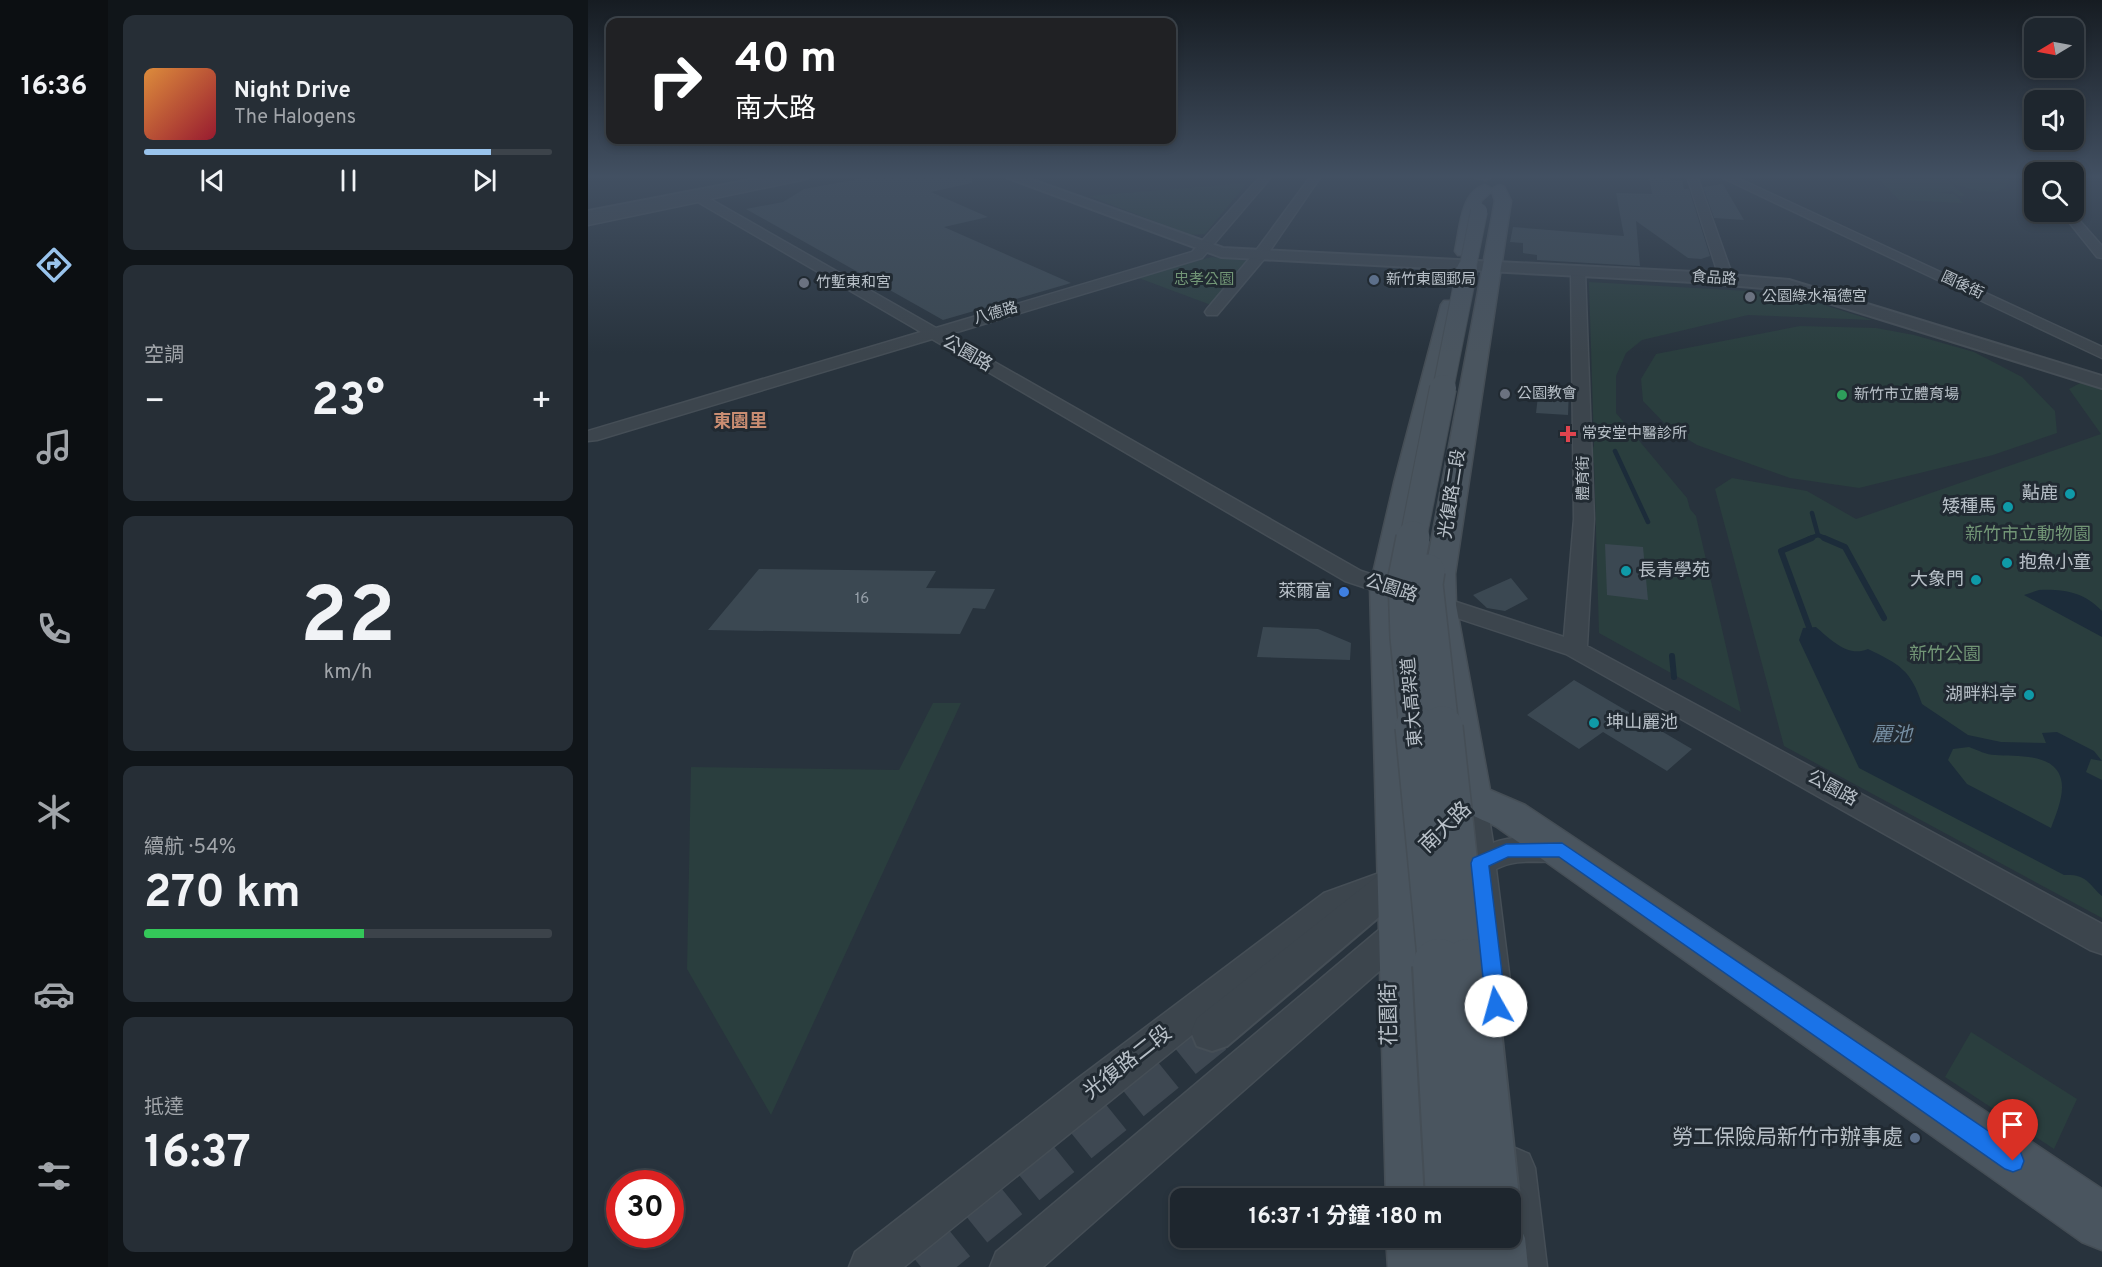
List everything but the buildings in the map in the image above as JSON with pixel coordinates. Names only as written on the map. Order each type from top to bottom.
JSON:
[{"type":"main road","points":[[1414,1188],[1386,586],[1407,483],[1467,235]]},
{"type":"main road","name":"東大高架道","points":[[1451,1188],[1437,952],[1409,659],[1405,578],[1478,235]]},
{"type":"main road","name":"東大高架道","points":[[1481,235],[1444,486],[1426,584],[1492,1188]]},
{"type":"main road","name":"光復路二段","points":[[1473,799],[1440,604],[1440,574],[1497,235]]},
{"type":"main road","points":[[1444,486],[1435,471],[1471,290],[1491,267]]},
{"type":"main road","points":[[1393,754],[1473,799]]},
{"type":"main road","name":"南大路","points":[[1473,799],[1511,816],[1562,850],[2102,1222]]},
{"type":"main road","points":[[1416,1248],[1417,1267]]},
{"type":"main road","points":[[1455,1248],[1456,1267]]},
{"type":"main road","points":[[1497,1248],[1499,1267]]},
{"type":"street","name":"公園路","points":[[763,235],[1353,576],[1575,649],[2102,940]]},
{"type":"street","name":"食品路","points":[[1169,235],[1221,252],[1727,279],[1789,285],[2102,382]]},
{"type":"street","name":"八德路","points":[[591,436],[1197,255],[1215,235]]},
{"type":"street","points":[[1212,312],[1274,235]]},
{"type":"street","points":[[1712,235],[1727,279]]},
{"type":"street","name":"園後街","points":[[1857,235],[1927,266],[2102,353]]},
{"type":"street","points":[[2086,235],[2102,254]]},
{"type":"street","name":"體育街","points":[[1575,649],[1584,519],[1578,272]]},
{"type":"street","name":"光復路二段","points":[[1473,799],[1480,863]]},
{"type":"street","name":"南大路","points":[[1399,879],[1427,844],[1473,799]]},
{"type":"street","points":[[1011,1267],[1480,863],[1506,850],[1562,850]]},
{"type":"street","points":[[1480,863],[1526,1267]]},
{"type":"street","points":[[1212,1032],[1399,879]]},
{"type":"street","name":"光復路二段","points":[[870,1267],[1081,1099],[1335,902],[1399,879]]},
{"type":"street","points":[[1401,932],[1432,912],[1458,913],[1488,936]]},
{"type":"street","name":"花園街","points":[[1394,1188],[1389,956],[1401,932]]},
{"type":"street","points":[[1394,1248],[1395,1267]]},
{"type":"green space","name":"忠孝公園","points":[[1212,257],[1249,261],[1211,305],[1136,277]]},
{"type":"green space","points":[[1589,282],[1786,293],[1872,320],[1748,315],[1642,340],[1626,353],[1616,376],[1616,413],[1687,498],[1690,509],[1696,516],[1741,712],[1599,633],[1594,463],[1587,461],[1594,446]]},
{"type":"green space","name":"新竹市立體育場","points":[[1800,326],[1876,328],[1914,335],[1974,352],[2022,377],[2055,411],[2057,433],[1993,455],[1859,488],[1790,478],[1697,445],[1669,428],[1643,401],[1641,379],[1656,354]]},
{"type":"green space","name":"新竹公園","points":[[2082,382],[2102,388],[2102,918],[1784,746],[1715,489],[1732,478],[1807,491],[1856,519],[2101,434],[2069,389]]},
{"type":"green space","points":[[933,703],[961,703],[771,1115],[687,969],[691,767],[899,770]]},
{"type":"green space","points":[[1971,1032],[2077,1099],[2054,1149],[1945,1077]]},
{"type":"water","points":[[2039,590],[2073,593],[2095,605],[2102,611],[2102,637],[2024,595]]},
{"type":"water","name":"麗池","points":[[1816,627],[1833,642],[1846,649],[1861,651],[1868,649],[1896,664],[1913,683],[1922,704],[1968,735],[2001,742],[2046,743],[2042,733],[2057,732],[2094,751],[2102,761],[2091,759],[2086,772],[2102,780],[2102,896],[2082,878],[2064,875],[1859,768],[1799,640],[1803,628]],"holes":[[[1969,747],[1992,755],[2023,756],[2051,764],[2057,770],[2062,785],[2059,804],[2051,828],[1967,784],[1948,760],[1953,749]]]},
{"type":"waterway","points":[[1615,451],[1648,522]]},
{"type":"waterway","points":[[1812,513],[1818,535]]},
{"type":"waterway","points":[[1808,539],[1818,535]]},
{"type":"waterway","points":[[1818,535],[1827,539]]},
{"type":"waterway","points":[[1809,627],[1781,551],[1812,538]]},
{"type":"waterway","points":[[1824,538],[1845,547],[1884,618]]},
{"type":"waterway","points":[[1672,656],[1674,677]]},
{"type":"tunnel","points":[[921,1267],[1212,1032]]},
{"type":"place","name":"新竹東園郵局","points":[[1374,280]]},
{"type":"place","name":"竹塹東和宮","points":[[804,283]]},
{"type":"place","name":"公園綠水福德宮","points":[[1750,297]]},
{"type":"place","name":"公園教會","points":[[1505,394]]},
{"type":"place","name":"新竹市立體育場","points":[[1842,395]]},
{"type":"place","name":"常安堂中醫診所","points":[[1568,434]]},
{"type":"place","name":"黇鹿","points":[[2070,494]]},
{"type":"place","name":"矮種馬","points":[[2008,507]]},
{"type":"place","name":"抱魚小童","points":[[2007,563]]},
{"type":"place","name":"長青學苑","points":[[1626,571]]},
{"type":"place","name":"大象門","points":[[1976,580]]},
{"type":"place","name":"萊爾富","points":[[1344,592]]},
{"type":"place","name":"湖畔料亭","points":[[2029,695]]},
{"type":"place","name":"坤山麗池","points":[[1594,723]]},
{"type":"place","name":"勞工保險局新竹市辦事處","points":[[1915,1138]]},
{"type":"district","name":"東園里","points":[[740,422]]},
{"type":"route","points":[[1496,1006],[1480,863],[1506,850],[1562,850],[2013,1161]]},
{"type":"park label","name":"新竹市立動物園","points":[[2028,535]]}]
